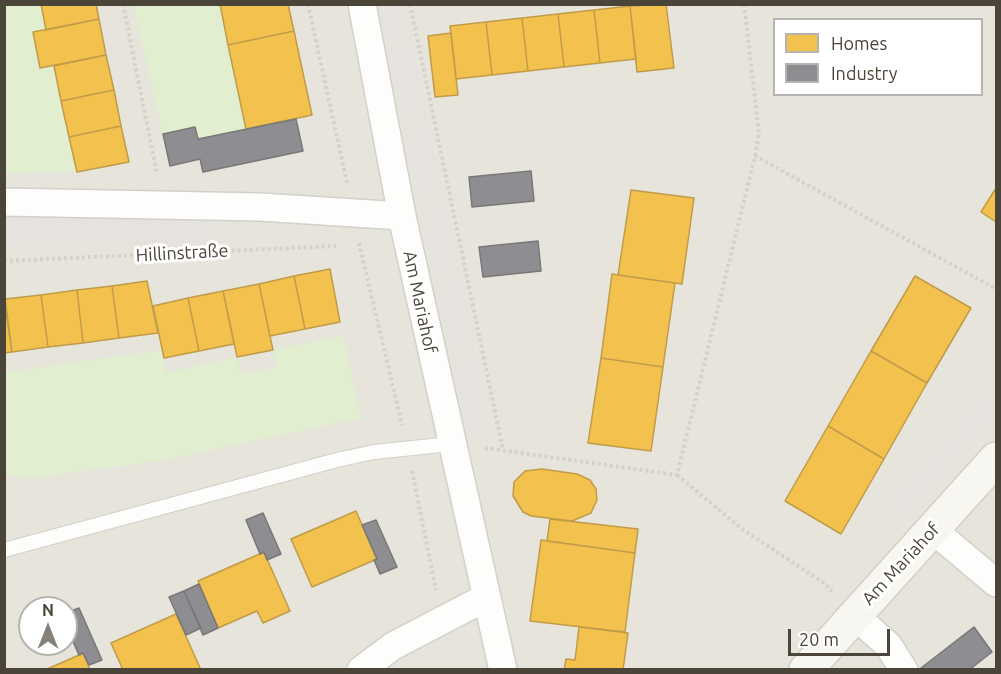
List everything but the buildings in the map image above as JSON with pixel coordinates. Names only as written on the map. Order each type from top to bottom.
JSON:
[{"type":"street","name":"Am Mariahof","points":[[362,4],[402,216],[503,669]]},
{"type":"street","points":[[4,202],[260,207],[402,216]]},
{"type":"street","name":"Am Mariahof","points":[[806,669],[996,459]]},
{"type":"street","points":[[933,530],[996,583]]},
{"type":"street","points":[[361,669],[393,646],[487,597]]},
{"type":"street","name":"Am Mariahof","points":[[487,597],[520,669]]},
{"type":"street","points":[[854,615],[888,645],[904,669]]},
{"type":"lane","points":[[4,550],[337,460],[374,452],[451,444]]},
{"type":"path","points":[[123,4],[163,204]]},
{"type":"path","points":[[308,4],[348,187]]},
{"type":"path","points":[[410,4],[503,450]]},
{"type":"path","points":[[676,475],[759,134],[744,4]]},
{"type":"path","points":[[755,156],[996,289]]},
{"type":"path","points":[[358,235],[437,591]]},
{"type":"path","name":"Hillinstraße","points":[[4,261],[360,244]]},
{"type":"path","points":[[451,444],[676,475],[742,530],[824,583]]},
{"type":"shaded area","points":[[5,5],[996,5],[996,669],[5,669]]},
{"type":"shaded area","points":[[379,5],[405,5],[493,432],[468,437]]},
{"type":"shaded area","points":[[4,217],[219,217],[217,243],[5,246]]},
{"type":"shaded area","points":[[996,379],[996,418],[903,522],[885,506]]},
{"type":"green space","points":[[4,5],[41,5],[46,30],[33,33],[40,68],[54,66],[77,172],[5,173]]},
{"type":"green space","points":[[133,5],[220,5],[246,129],[198,139],[163,134]]},
{"type":"green space","points":[[343,335],[361,418],[160,461],[30,478],[5,474],[5,372],[162,350],[166,373],[237,357],[241,374],[276,367],[273,350]]}]
